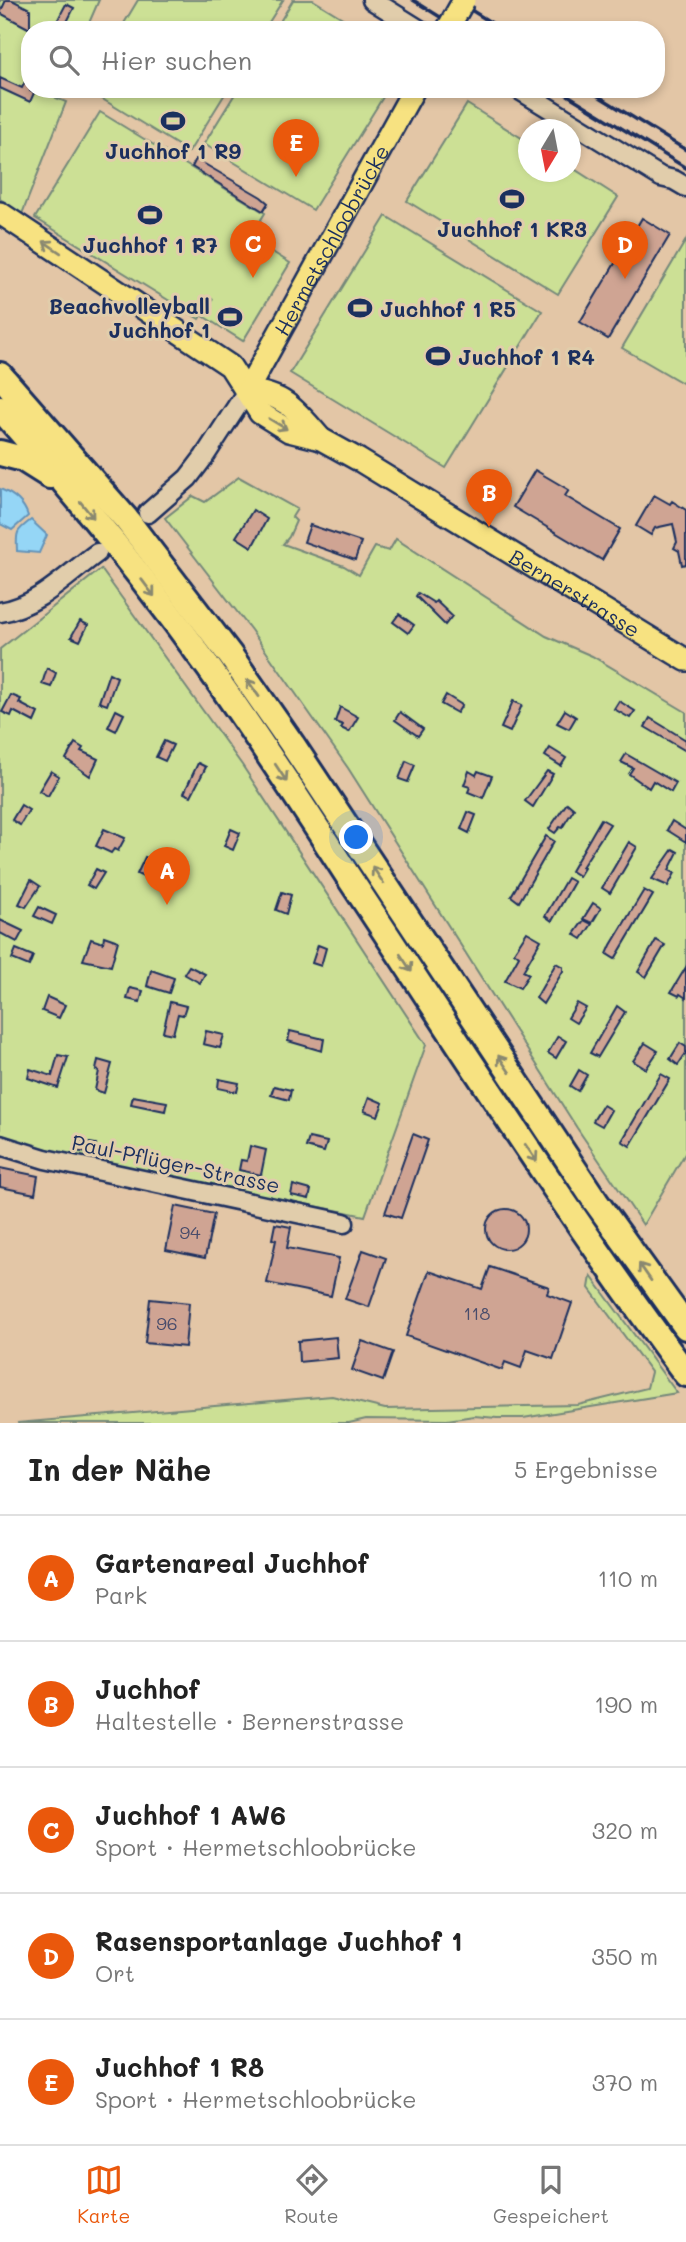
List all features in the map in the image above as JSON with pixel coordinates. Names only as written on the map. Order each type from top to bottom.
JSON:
[{"type":"highway","points":[[0,359],[104,483],[113,505]]},
{"type":"highway","points":[[0,375],[113,505],[230,654],[596,1202],[686,1327]]},
{"type":"highway","points":[[0,408],[130,564],[256,735],[567,1207],[630,1300],[686,1374]]},
{"type":"highway","points":[[0,453],[23,459],[68,487]]},
{"type":"main road","points":[[452,21],[464,0]]},
{"type":"main road","name":"Hermetschloobrücke","points":[[247,391],[409,98]]},
{"type":"main road","points":[[0,213],[230,366],[247,391]]},
{"type":"main road","name":"Bernerstrasse","points":[[247,391],[268,392],[298,412],[321,439],[686,660]]},
{"type":"street","points":[[372,0],[406,21]]},
{"type":"street","points":[[533,98],[661,177],[686,187]]},
{"type":"street","points":[[148,513],[188,478],[247,391]]},
{"type":"street","points":[[0,612],[22,606],[36,598],[97,553]]},
{"type":"street","name":"Paul-Pflüger-Strasse","points":[[0,1145],[45,1159],[344,1223]]},
{"type":"green space","points":[[0,0],[99,0],[90,21],[21,21],[21,98],[56,98],[66,102],[22,214],[0,199]]},
{"type":"green space","points":[[138,0],[283,0],[270,21],[125,21]]},
{"type":"green space","points":[[293,0],[313,0],[347,21],[280,21]]},
{"type":"green space","name":"Juchhof 1 R9","points":[[101,98],[222,98],[189,152]]},
{"type":"green space","points":[[232,98],[382,98],[313,210],[204,144]]},
{"type":"green space","name":"Juchhof 1 KR3","points":[[467,104],[518,136],[518,182],[581,182],[581,173],[618,197],[558,294],[407,201]]},
{"type":"green space","name":"Juchhof 1 R7","points":[[100,112],[265,213],[250,238],[290,263],[243,341],[203,316],[213,298],[199,319],[35,218]]},
{"type":"green space","name":"Juchhof 1 R4","points":[[386,216],[542,311],[446,468],[290,373]]},
{"type":"green space","points":[[686,240],[686,385],[622,348]]},
{"type":"green space","points":[[239,477],[297,509],[292,517],[296,521],[283,544],[344,566],[359,575],[375,547],[389,551],[396,539],[546,636],[592,656],[686,712],[686,1152],[643,1225],[577,1128],[348,768],[251,630],[165,518],[193,496],[205,502]]},
{"type":"green space","points":[[101,569],[242,765],[426,1045],[365,1216],[54,1154],[0,1138],[0,649]]},
{"type":"green space","points":[[591,1276],[677,1393],[523,1418],[474,1416],[447,1420],[366,1419],[349,1423],[17,1423],[332,1396],[385,1409],[578,1405],[647,1388],[651,1372],[589,1288]]},
{"type":"water","points":[[0,489],[17,499],[28,516],[12,530],[0,524]]},
{"type":"water","points":[[31,520],[47,535],[39,553],[17,551],[18,533]]},
{"type":"building","points":[[6,0],[12,0],[30,9],[30,21],[21,21],[21,24],[0,13]]},
{"type":"building","points":[[66,4],[74,8],[68,21],[57,21]]},
{"type":"building","points":[[0,78],[21,88],[21,98],[0,88]]},
{"type":"building","points":[[196,159],[261,197],[268,203],[263,211],[192,167]]},
{"type":"building","points":[[642,218],[670,235],[608,339],[580,322]]},
{"type":"building","points":[[535,470],[569,490],[565,496],[620,529],[602,560],[513,507]]},
{"type":"building","points":[[654,495],[670,504],[672,501],[686,510],[686,564],[682,565],[679,551],[674,548],[677,542],[673,524],[655,528],[651,535],[636,526]]},
{"type":"building","points":[[253,510],[267,519],[252,547],[236,537]]},
{"type":"building","points":[[310,525],[361,542],[355,560],[304,542]]},
{"type":"building","points":[[418,593],[434,603],[436,601],[452,616],[445,625],[416,596]]},
{"type":"building","points":[[399,614],[414,625],[408,633],[393,622]]},
{"type":"building","points":[[80,621],[88,625],[80,641],[71,637]]},
{"type":"building","points":[[47,668],[56,673],[51,687],[42,684]]},
{"type":"building","points":[[109,673],[117,677],[107,705],[99,702]]},
{"type":"building","points":[[11,695],[21,699],[19,703],[38,713],[34,722],[13,711],[11,716],[2,712]]},
{"type":"building","points":[[446,695],[462,705],[457,713],[441,704]]},
{"type":"building","points":[[513,701],[522,705],[510,732],[501,728]]},
{"type":"building","points":[[619,701],[635,711],[630,718],[614,709]]},
{"type":"building","points":[[340,707],[358,717],[349,732],[341,728],[343,725],[335,722]]},
{"type":"building","points":[[116,710],[124,714],[116,731],[108,727]]},
{"type":"building","points":[[565,710],[576,717],[569,729],[557,723]]},
{"type":"building","points":[[400,712],[423,729],[418,736],[395,720]]},
{"type":"building","points":[[650,718],[686,740],[686,751],[645,727]]},
{"type":"building","points":[[164,741],[173,745],[165,761],[156,757]]},
{"type":"building","points":[[75,743],[83,748],[81,751],[98,759],[90,776],[66,759]]},
{"type":"building","points":[[550,748],[566,758],[561,766],[545,756]]},
{"type":"building","points":[[626,754],[676,783],[671,792],[653,781],[649,788],[629,774],[633,768],[621,762]]},
{"type":"building","points":[[406,761],[415,765],[408,782],[399,779]]},
{"type":"building","points":[[198,763],[206,767],[191,796],[184,793]]},
{"type":"building","points":[[51,771],[59,776],[48,796],[39,791]]},
{"type":"building","points":[[469,771],[476,775],[478,771],[492,776],[483,798],[468,792],[470,787],[464,785]]},
{"type":"building","points":[[547,771],[553,774],[533,807],[525,801]]},
{"type":"building","points":[[567,803],[574,809],[562,828],[555,833],[549,829]]},
{"type":"building","points":[[21,805],[29,810],[20,825],[12,820]]},
{"type":"building","points":[[468,812],[476,815],[469,833],[461,829]]},
{"type":"building","points":[[601,819],[610,824],[579,876],[571,871]]},
{"type":"building","points":[[672,821],[686,830],[686,842],[667,830]]},
{"type":"building","points":[[104,829],[125,838],[118,851],[114,849],[111,853],[96,846]]},
{"type":"building","points":[[231,829],[240,833],[233,850],[224,846]]},
{"type":"building","points":[[546,836],[554,841],[519,902],[511,896]]},
{"type":"building","points":[[629,842],[637,847],[610,893],[602,888]]},
{"type":"building","points":[[673,849],[678,852],[669,870],[675,873],[668,886],[652,879]]},
{"type":"building","points":[[145,857],[168,868],[160,885],[137,874]]},
{"type":"building","points":[[96,869],[104,873],[94,889],[87,885]]},
{"type":"building","points":[[567,878],[574,882],[552,921],[545,916]]},
{"type":"building","points":[[31,880],[40,886],[26,907],[19,904]]},
{"type":"building","points":[[644,890],[653,895],[615,959],[607,954]]},
{"type":"building","points":[[282,892],[291,895],[286,914],[276,910]]},
{"type":"building","points":[[593,903],[601,908],[592,923],[583,919]]},
{"type":"building","points":[[39,907],[56,915],[52,924],[34,916]]},
{"type":"building","points":[[0,920],[23,931],[17,942],[0,933]]},
{"type":"building","points":[[584,920],[592,924],[582,939],[574,934]]},
{"type":"building","points":[[527,932],[541,940],[523,971],[529,974],[520,988],[505,981],[519,956],[514,952]]},
{"type":"building","points":[[104,936],[118,941],[111,966],[83,960],[91,939],[103,943]]},
{"type":"building","points":[[656,940],[665,945],[646,977],[638,972]]},
{"type":"building","points":[[318,945],[326,948],[321,966],[312,963]]},
{"type":"building","points":[[16,949],[33,956],[29,966],[12,959]]},
{"type":"building","points":[[556,963],[563,967],[563,971],[543,1004],[536,998]]},
{"type":"building","points":[[189,966],[205,974],[200,983],[184,974]]},
{"type":"building","points":[[686,967],[686,998],[671,992]]},
{"type":"building","points":[[151,970],[174,978],[169,993],[147,986]]},
{"type":"building","points":[[130,988],[143,991],[140,1002],[127,999]]},
{"type":"building","points":[[47,997],[65,1005],[59,1018],[42,1011]]},
{"type":"building","points":[[170,1002],[186,1006],[183,1015],[178,1014],[173,1034],[163,1032]]},
{"type":"building","points":[[577,1003],[586,1008],[576,1023],[568,1018]]},
{"type":"building","points":[[617,1006],[625,1012],[598,1057],[590,1053]]},
{"type":"building","points":[[206,1031],[224,1035],[220,1048],[203,1044]]},
{"type":"building","points":[[290,1031],[324,1039],[322,1051],[288,1041]]},
{"type":"building","points":[[558,1036],[566,1041],[556,1058],[548,1053]]},
{"type":"building","points":[[645,1043],[658,1051],[646,1069],[633,1061]]},
{"type":"building","points":[[680,1043],[686,1047],[686,1053],[678,1065],[670,1059]]},
{"type":"building","points":[[58,1055],[68,1057],[58,1088],[28,1078],[30,1069],[52,1076]]},
{"type":"building","points":[[98,1060],[112,1064],[104,1093],[95,1090]]},
{"type":"building","points":[[579,1070],[587,1075],[578,1091],[570,1086]]},
{"type":"building","points":[[661,1074],[670,1079],[630,1146],[622,1141]]},
{"type":"building","points":[[219,1079],[239,1083],[237,1092],[218,1088]]},
{"type":"building","points":[[274,1086],[291,1090],[289,1100],[271,1095]]},
{"type":"building","points":[[133,1096],[167,1102],[165,1111],[131,1104]]},
{"type":"building","points":[[369,1097],[383,1103],[378,1116],[364,1111]]},
{"type":"building","points":[[603,1105],[611,1110],[602,1126],[593,1121]]},
{"type":"building","points":[[413,1134],[428,1140],[401,1218],[385,1213]]},
{"type":"building","points":[[309,1138],[327,1142],[324,1152],[306,1147]]},
{"type":"building","points":[[77,1141],[96,1144],[94,1154],[75,1151]]},
{"type":"building","points":[[250,1146],[266,1150],[261,1175],[239,1170],[241,1160],[247,1161]]},
{"type":"building","points":[[0,1168],[38,1176],[35,1194],[0,1187]]},
{"type":"building","points":[[293,1185],[311,1190],[309,1199],[291,1195]]},
{"type":"building","points":[[175,1206],[214,1214],[205,1258],[166,1250]]},
{"type":"building","points":[[506,1209],[514,1210],[520,1215],[525,1221],[525,1237],[520,1243],[514,1248],[506,1249],[498,1248],[492,1243],[487,1237],[486,1229],[487,1221],[492,1215],[498,1210]]},
{"type":"building","points":[[275,1224],[291,1227],[287,1248],[339,1258],[331,1296],[267,1283],[276,1240],[272,1239]]},
{"type":"building","points":[[363,1250],[386,1258],[369,1307],[345,1299]]},
{"type":"building","points":[[490,1267],[549,1287],[547,1294],[572,1303],[553,1359],[527,1350],[521,1368],[505,1362],[502,1370],[406,1336],[429,1271],[482,1289]]},
{"type":"building","points":[[150,1299],[189,1303],[185,1347],[145,1343]]},
{"type":"building","points":[[336,1337],[338,1358],[299,1362],[298,1341]]},
{"type":"building","points":[[362,1341],[393,1352],[383,1381],[352,1370]]},
{"type":"railway","points":[[413,0],[447,21]]},
{"type":"railway","points":[[455,0],[489,21]]},
{"type":"railway","points":[[573,98],[686,168]]},
{"type":"railway","points":[[602,98],[686,150]]},
{"type":"place","name":"Juchhof 1 R9","points":[[173,121]]},
{"type":"place","name":"Juchhof 1 R8","points":[[296,177]]},
{"type":"place","name":"Juchhof 1 KR3","points":[[512,199]]},
{"type":"place","name":"Juchhof 1 R7","points":[[150,215]]},
{"type":"place","name":"Juchhof 1 AW6","points":[[253,278]]},
{"type":"place","name":"Rasensportanlage Juchhof 1","points":[[625,279]]},
{"type":"place","name":"Juchhof 1 R5","points":[[360,308]]},
{"type":"place","name":"Beachvolleyball Juchhof 1","points":[[230,317]]},
{"type":"place","name":"Juchhof 1 R4","points":[[438,356]]},
{"type":"place","name":"Juchhof","points":[[489,527]]},
{"type":"place","name":"Gartenareal Juchhof","points":[[167,905]]}]
